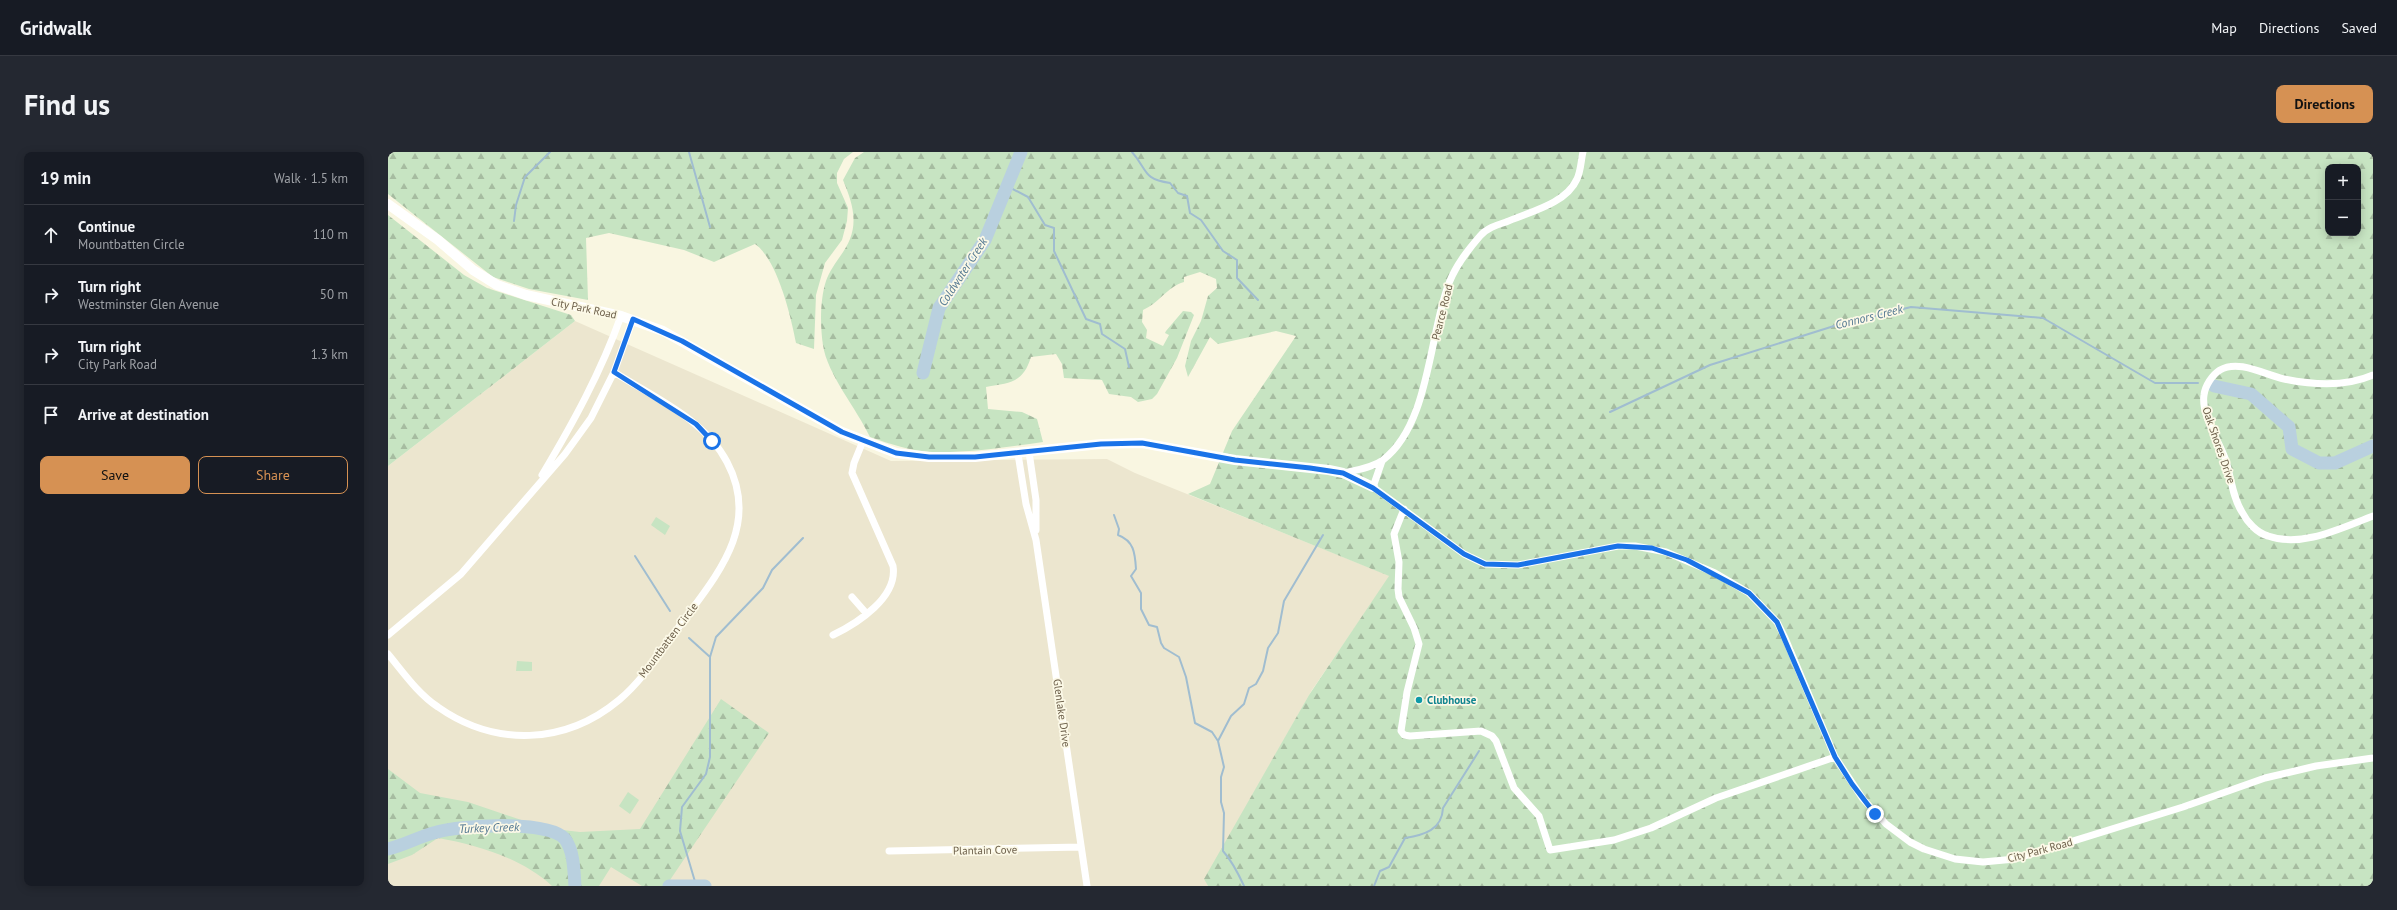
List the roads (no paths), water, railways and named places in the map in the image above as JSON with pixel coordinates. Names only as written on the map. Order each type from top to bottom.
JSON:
[{"type":"street","name":"Pearce Road","points":[[1343,473],[1368,467],[1382,461],[1400,441],[1411,423],[1427,375],[1448,284],[1463,255],[1485,230],[1547,205],[1566,194],[1577,179],[1583,152]]},
{"type":"street","name":"City Park Road","points":[[388,204],[438,240],[473,270],[497,285],[526,295],[633,319],[682,341],[842,432],[896,453],[929,457],[1018,454],[1101,444],[1142,443],[1235,460],[1343,473],[1373,488],[1404,509],[1464,554],[1485,564],[1518,565],[1592,549],[1635,546],[1666,552],[1735,583],[1749,593],[1777,622],[1835,757],[1852,784],[1875,814],[1905,838],[1940,855],[1983,862],[2021,858],[2290,772],[2373,758]]},
{"type":"street","points":[[534,489],[573,424],[597,377],[621,316]]},
{"type":"street","points":[[388,635],[460,574],[565,454],[592,418],[614,372],[633,319]]},
{"type":"street","name":"Oak Shores Drive","points":[[2373,375],[2349,382],[2316,383],[2284,379],[2243,367],[2228,367],[2214,375],[2204,395],[2204,406],[2225,458],[2241,512],[2258,531],[2279,539],[2304,538],[2373,516]]},
{"type":"street","name":"Mountbatten Circle","points":[[388,654],[419,691],[437,707],[461,721],[510,734],[538,736],[576,728],[620,700],[646,672],[726,562],[736,532],[738,498],[735,480],[728,462],[719,448],[696,424],[614,372]]},
{"type":"street","points":[[833,635],[846,628],[885,598],[895,576],[893,566],[852,473],[854,462],[863,441]]},
{"type":"street","name":"Glenlake Drive","points":[[1029,452],[1036,500],[1036,540]]},
{"type":"street","name":"Glenlake Drive","points":[[1018,454],[1026,504],[1036,540],[1087,886]]},
{"type":"street","points":[[1373,488],[1382,461]]},
{"type":"street","points":[[1404,509],[1394,534],[1399,562],[1398,589],[1419,644],[1407,692],[1401,731],[1410,736],[1481,731],[1492,736],[1498,746],[1514,788],[1539,816],[1550,850],[1601,843],[1651,828],[1716,798],[1835,757]]},
{"type":"street","points":[[852,597],[866,613]]},
{"type":"street","name":"Plantain Cove","points":[[889,851],[1081,847]]},
{"type":"waterway","points":[[514,221],[516,205],[525,177],[550,152]]},
{"type":"waterway","points":[[689,152],[710,227]]},
{"type":"waterway","name":"Coldwater Creek","points":[[923,373],[939,308],[985,240],[1021,152]]},
{"type":"waterway","points":[[1132,152],[1146,173],[1154,179],[1170,183],[1178,193],[1187,196],[1190,213],[1201,220],[1223,251],[1237,260],[1237,278],[1258,300]]},
{"type":"waterway","points":[[1007,186],[1028,197],[1045,225],[1054,228],[1054,251],[1086,319],[1100,324],[1102,334],[1125,349],[1129,367]]},
{"type":"waterway","name":"Connors Creek","points":[[1610,412],[1710,365],[1834,326],[1911,307],[2043,318],[2155,383],[2198,383]]},
{"type":"waterway","name":"Connors Creek","points":[[2214,386],[2251,394],[2289,427],[2292,449],[2319,463],[2335,463],[2373,446]]},
{"type":"waterway","points":[[1114,515],[1119,529],[1118,535],[1127,541],[1133,548],[1136,569],[1131,576],[1141,593],[1141,609],[1149,625],[1157,627],[1161,643],[1164,648],[1179,657],[1186,677],[1195,723],[1212,732],[1218,741],[1224,767],[1221,777],[1221,802],[1224,813],[1223,851],[1235,868],[1244,886]]},
{"type":"waterway","points":[[1218,741],[1231,716],[1244,704],[1249,688],[1256,684],[1263,671],[1268,648],[1278,633],[1284,601],[1323,535]]},
{"type":"waterway","points":[[696,885],[680,831],[682,807],[706,774],[710,757],[710,657],[716,637],[763,588],[772,570],[803,538]]},
{"type":"waterway","points":[[635,556],[670,611]]},
{"type":"waterway","points":[[689,638],[710,657]]},
{"type":"waterway","points":[[1374,886],[1380,871],[1389,867],[1405,838],[1425,833],[1436,826],[1442,815],[1443,808],[1479,751]]},
{"type":"waterway","name":"Turkey Creek","points":[[388,849],[431,834],[464,827],[504,826],[541,829],[556,833],[565,839],[568,844],[573,862],[575,886]]},
{"type":"waterway","name":"Turkey Creek","points":[[669,886],[705,886]]},
{"type":"place","name":"Clubhouse","points":[[1419,700]]}]
